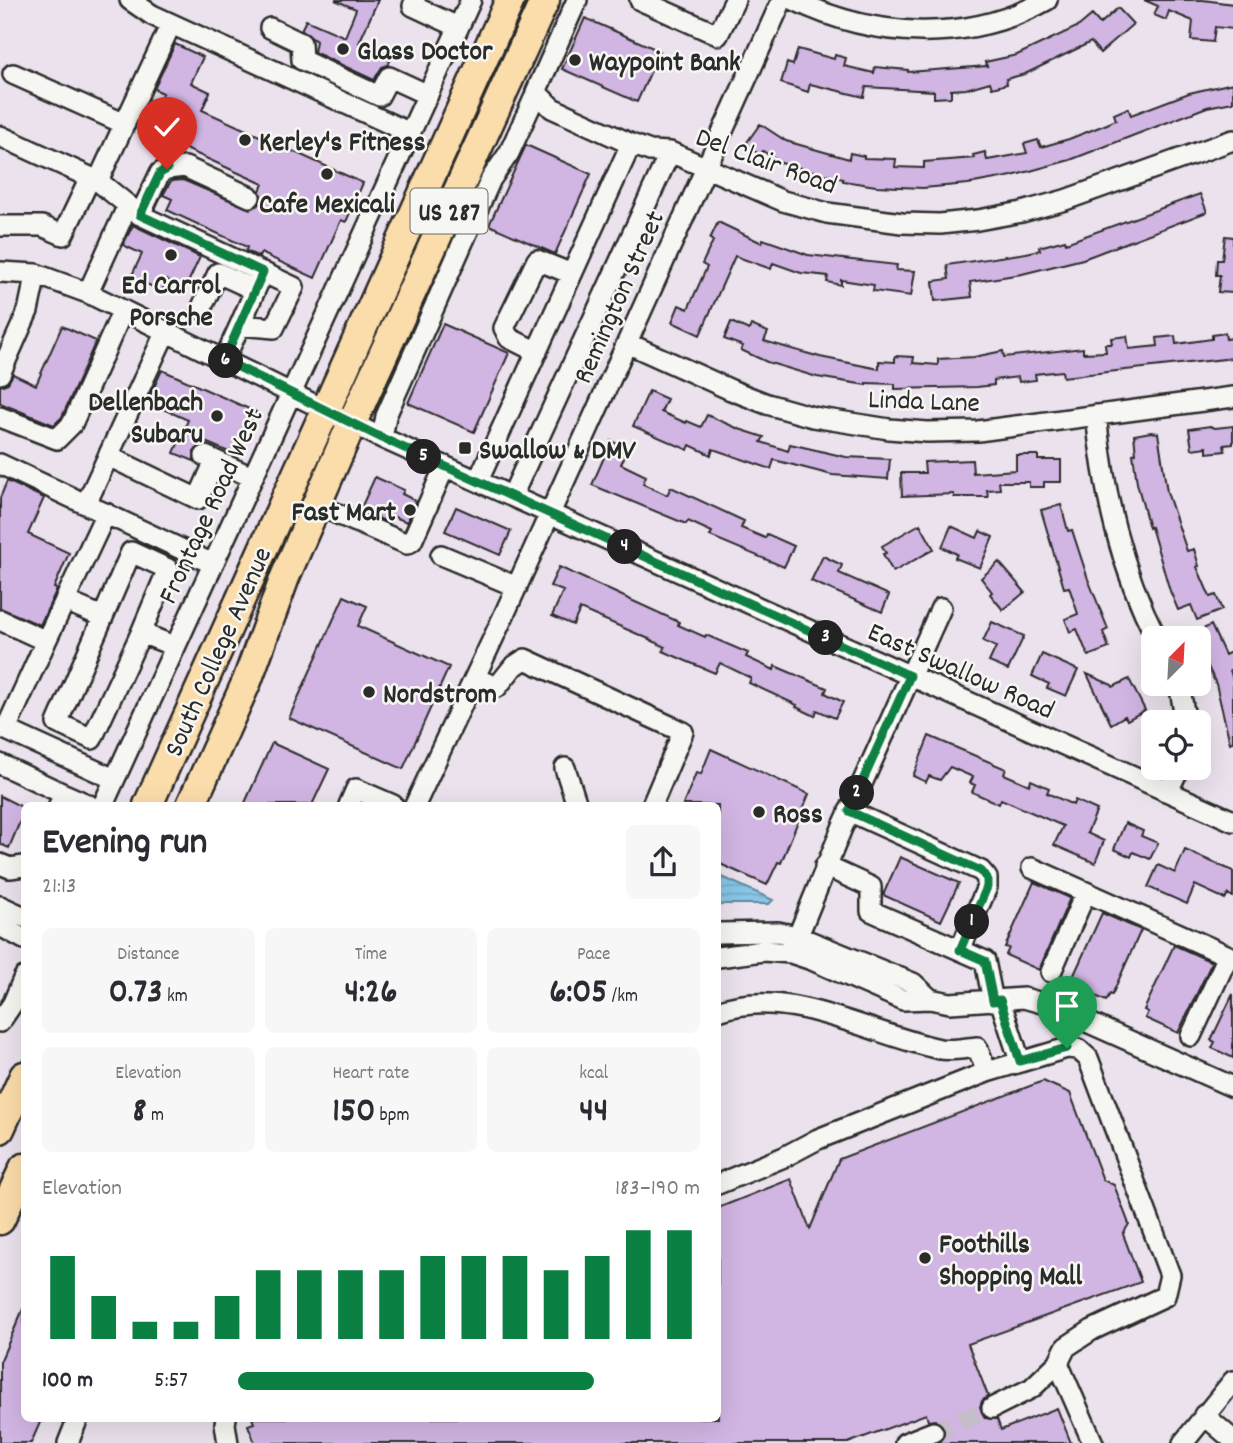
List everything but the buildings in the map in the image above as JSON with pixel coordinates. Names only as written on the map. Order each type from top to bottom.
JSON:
[{"type":"highway","name":"South College Avenue","points":[[149,802],[510,0]]},
{"type":"highway","name":"South College Avenue","points":[[192,802],[247,681],[285,577],[352,423],[545,0]]},
{"type":"highway","points":[[0,1129],[21,1083]]},
{"type":"highway","points":[[0,1220],[21,1174]]},
{"type":"street","points":[[130,0],[152,15],[410,133]]},
{"type":"street","points":[[415,0],[413,6],[458,27]]},
{"type":"street","name":"Frontage Road West","points":[[104,802],[471,0]]},
{"type":"street","points":[[382,438],[386,416],[491,179],[509,153],[577,0]]},
{"type":"street","points":[[640,0],[718,35],[735,0]]},
{"type":"street","points":[[781,1],[861,25],[925,32],[988,24],[1012,17],[1047,0]]},
{"type":"street","name":"Remington Street","points":[[416,802],[517,587],[781,1]]},
{"type":"street","points":[[0,226],[42,226],[63,235],[125,124],[171,24]]},
{"type":"street","points":[[270,28],[302,43],[302,60],[379,96],[389,77],[428,95]]},
{"type":"street","points":[[13,74],[125,124]]},
{"type":"street","name":"Del Clair Road","points":[[537,92],[552,108],[631,144],[670,152],[783,201],[864,220],[940,223],[978,220],[1033,209],[1233,140]]},
{"type":"street","points":[[0,136],[94,179],[134,210],[259,281]]},
{"type":"street","points":[[478,481],[631,144]]},
{"type":"street","points":[[512,496],[670,152]]},
{"type":"street","points":[[88,293],[134,210],[160,173],[186,167],[250,197]]},
{"type":"street","points":[[537,352],[509,338],[504,328],[537,260],[572,274]]},
{"type":"street","name":"East Swallow Road","points":[[0,272],[36,274],[88,293],[382,438],[1233,821]]},
{"type":"street","points":[[201,309],[218,273],[294,287],[274,328],[240,325]]},
{"type":"street","points":[[0,374],[28,311],[36,274]]},
{"type":"street","points":[[224,360],[259,281]]},
{"type":"street","points":[[0,416],[57,439],[72,424],[123,310]]},
{"type":"street","points":[[86,504],[166,331]]},
{"type":"street","name":"Linda Lane","points":[[627,343],[767,404],[851,424],[927,432],[978,430],[1233,397]]},
{"type":"street","points":[[1096,415],[1107,501],[1136,594],[1151,626]]},
{"type":"street","points":[[108,456],[198,499],[209,458],[252,477]]},
{"type":"street","points":[[0,464],[213,564]]},
{"type":"street","points":[[317,505],[407,544],[412,541],[445,466]]},
{"type":"street","points":[[106,513],[3,728],[114,779]]},
{"type":"street","points":[[131,552],[168,569],[92,739],[57,723],[103,618],[131,552]]},
{"type":"street","points":[[441,555],[517,587]]},
{"type":"street","points":[[65,601],[103,618]]},
{"type":"street","points":[[794,945],[825,866],[941,608]]},
{"type":"street","points":[[0,620],[46,641]]},
{"type":"street","points":[[141,633],[174,646]]},
{"type":"street","points":[[475,678],[497,687],[513,667],[525,659],[683,732],[653,802]]},
{"type":"street","points":[[0,764],[62,799]]},
{"type":"street","points":[[565,768],[576,802]]},
{"type":"street","points":[[1165,791],[1173,780]]},
{"type":"street","points":[[350,802],[356,789],[386,802]]},
{"type":"street","points":[[849,811],[981,871],[987,878],[987,887],[960,950]]},
{"type":"street","points":[[0,864],[10,868],[21,866]]},
{"type":"street","points":[[825,866],[872,887],[871,911],[985,961],[996,1000],[1020,1061]]},
{"type":"street","points":[[1032,868],[1230,957],[1191,1037]]},
{"type":"street","points":[[1051,972],[1086,892]]},
{"type":"street","points":[[0,906],[21,916]]},
{"type":"street","points":[[0,926],[21,937]]},
{"type":"street","points":[[721,933],[778,932],[812,960],[903,1000],[930,999],[950,1003],[1024,998],[1049,1005],[1233,1087]]},
{"type":"street","points":[[721,957],[794,945]]},
{"type":"street","points":[[0,1022],[6,1001],[21,981]]},
{"type":"street","points":[[721,1010],[731,1006],[762,1004],[807,1010],[942,1050],[978,1047],[987,1072]]},
{"type":"street","points":[[721,1183],[785,1157],[818,1139],[987,1072],[1067,1048],[1078,1049],[1088,1058],[1170,1275],[1165,1296],[1092,1330],[1066,1347],[1058,1363],[1032,1388],[992,1408]]},
{"type":"street","points":[[1058,1363],[1093,1443]]},
{"type":"street","points":[[1183,1443],[1233,1381]]},
{"type":"street","points":[[1204,1415],[1233,1440]]},
{"type":"street","points":[[68,1443],[76,1422]]},
{"type":"street","points":[[225,1422],[228,1443]]},
{"type":"street","points":[[905,1443],[933,1432]]},
{"type":"water","points":[[721,876],[773,900],[769,904],[721,905]]},
{"type":"tunnel","points":[[933,1432],[992,1408]]},
{"type":"place","name":"Glass Doctor","points":[[343,49]]},
{"type":"place","name":"Waypoint Bank","points":[[575,60]]},
{"type":"place","name":"Kerley's Fitness","points":[[245,140]]},
{"type":"place","name":"Cafe Mexicali","points":[[327,174]]},
{"type":"place","name":"Ed Carrol Porsche","points":[[171,255]]},
{"type":"place","name":"Dellenbach Subaru","points":[[217,416]]},
{"type":"place","name":"Swallow & DMV","points":[[465,448]]},
{"type":"place","name":"Fast Mart","points":[[410,510]]},
{"type":"place","name":"Nordstrom","points":[[369,692]]},
{"type":"place","name":"Ross","points":[[759,812]]},
{"type":"place","name":"Foothills Shopping Mall","points":[[925,1258]]},
{"type":"route","points":[[167,169],[160,173],[140,215],[263,272],[224,360],[382,438],[910,676],[849,811],[981,871],[987,878],[987,887],[960,950],[985,961],[993,1001],[1000,1000],[1020,1061],[1067,1048]]}]
